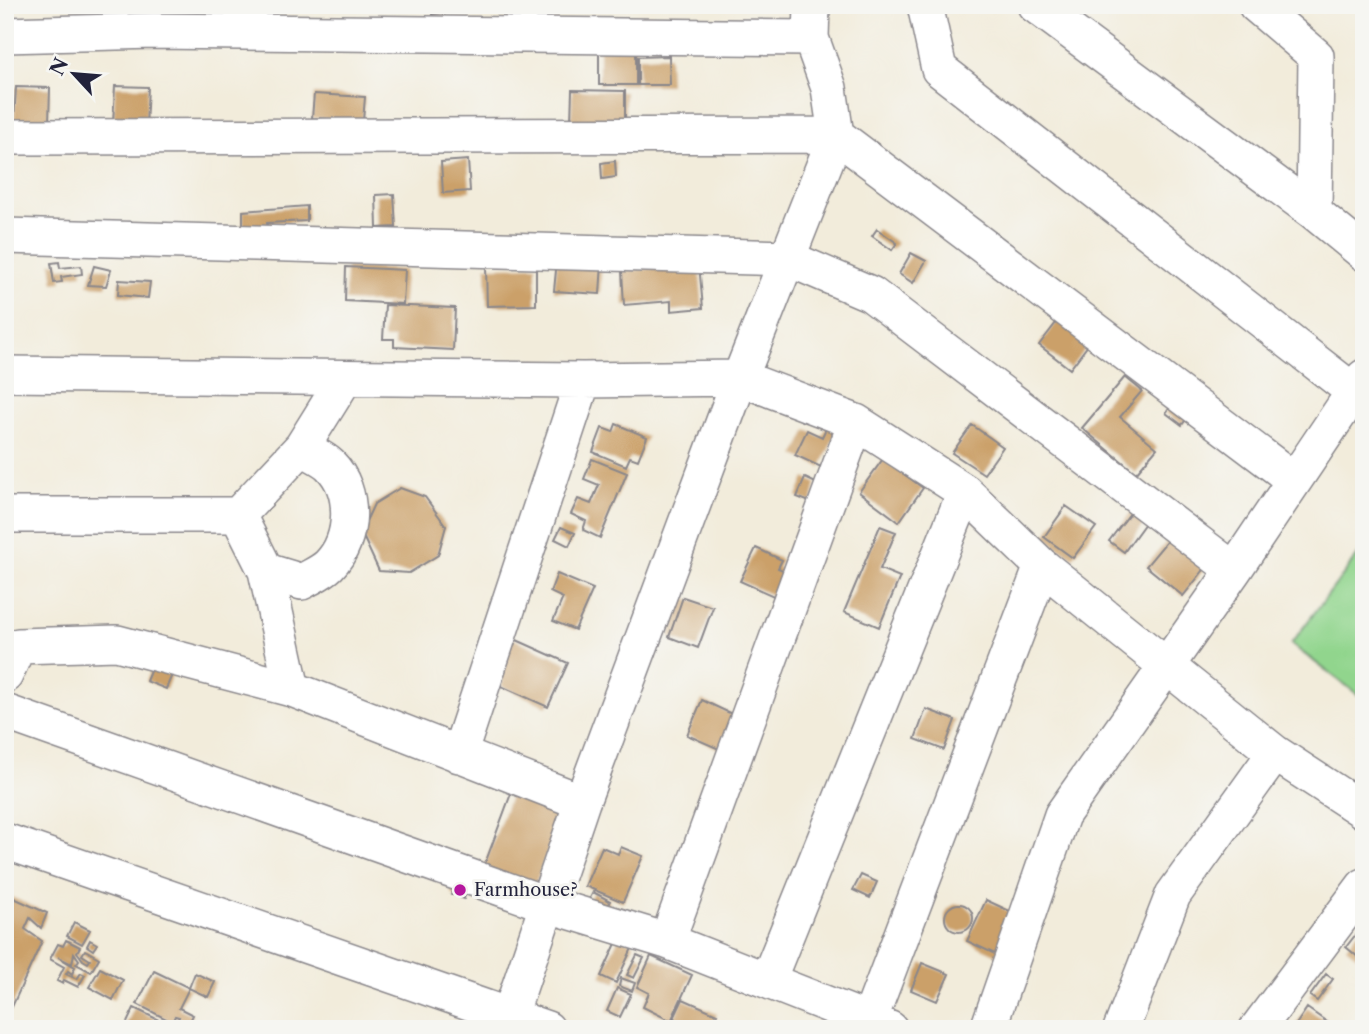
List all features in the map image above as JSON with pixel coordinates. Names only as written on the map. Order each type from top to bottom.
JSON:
[{"type":"street","points":[[925,5],[939,69],[1358,384],[1234,570],[1062,815],[988,1029]]},
{"type":"street","points":[[1035,5],[1314,212],[1364,253]]},
{"type":"street","points":[[1256,5],[1316,56],[1314,212]]},
{"type":"street","points":[[5,35],[50,19],[812,21],[829,88],[836,135],[740,378],[582,802],[510,1015]]},
{"type":"street","points":[[5,137],[836,135],[1294,480]]},
{"type":"street","points":[[5,236],[787,258],[871,294],[1234,570]]},
{"type":"street","points":[[5,374],[583,380],[740,378],[856,422],[965,492],[1042,566],[1275,754],[1364,811]]},
{"type":"street","points":[[5,514],[238,515],[302,447],[345,378]]},
{"type":"street","points":[[459,755],[583,380]]},
{"type":"street","points":[[667,941],[856,422]]},
{"type":"street","points":[[266,571],[302,582],[329,566],[345,542],[350,517],[344,490],[330,465],[302,447]]},
{"type":"street","points":[[768,980],[965,492]]},
{"type":"street","points":[[238,515],[266,571],[292,689]]},
{"type":"street","points":[[5,712],[549,905],[667,941],[880,1025],[1042,566]]},
{"type":"street","points":[[5,675],[18,646],[117,643],[292,689],[582,802]]},
{"type":"street","points":[[1121,1029],[1173,895],[1275,754]]},
{"type":"street","points":[[5,841],[547,1029]]},
{"type":"street","points":[[1257,1029],[1364,886]]},
{"type":"green space","points":[[1364,547],[1364,699],[1291,644]]},
{"type":"building","points":[[419,5],[462,5],[462,12],[432,14],[432,7],[420,8]]},
{"type":"building","points":[[1295,5],[1309,5],[1305,12]]},
{"type":"building","points":[[599,46],[636,46],[636,85],[599,85]]},
{"type":"building","points":[[669,56],[670,85],[638,85],[638,57]]},
{"type":"building","points":[[115,86],[148,87],[146,126],[113,124]]},
{"type":"building","points":[[16,87],[50,88],[49,122],[14,120]]},
{"type":"building","points":[[572,90],[625,91],[625,124],[571,123]]},
{"type":"building","points":[[314,94],[365,97],[363,121],[312,118]]},
{"type":"building","points":[[468,160],[470,191],[443,193],[441,162]]},
{"type":"building","points":[[615,161],[616,177],[602,179],[601,163]]},
{"type":"building","points":[[394,194],[396,227],[377,228],[376,195]]},
{"type":"building","points":[[307,206],[307,221],[267,223],[267,235],[243,235],[243,211]]},
{"type":"building","points":[[877,229],[897,243],[892,250],[872,236]]},
{"type":"building","points":[[911,253],[926,261],[913,283],[899,274]]},
{"type":"building","points":[[557,260],[602,263],[600,294],[554,291]]},
{"type":"building","points":[[59,262],[60,268],[81,266],[82,274],[61,277],[62,282],[54,283],[51,263]]},
{"type":"building","points":[[699,264],[703,308],[671,311],[671,301],[624,305],[622,271]]},
{"type":"building","points":[[94,266],[111,270],[106,286],[88,285]]},
{"type":"building","points":[[536,266],[536,305],[487,306],[486,267]]},
{"type":"building","points":[[346,267],[405,270],[403,304],[345,301]]},
{"type":"building","points":[[119,280],[150,282],[148,298],[118,295]]},
{"type":"building","points":[[385,305],[455,308],[453,350],[394,347],[394,339],[383,339]]},
{"type":"building","points":[[1063,314],[1094,337],[1070,369],[1039,345]]},
{"type":"building","points":[[1125,377],[1142,391],[1120,417],[1157,448],[1136,473],[1082,428]]},
{"type":"building","points":[[1173,403],[1189,415],[1182,425],[1166,413]]},
{"type":"building","points":[[831,418],[841,422],[821,467],[795,455],[807,430],[822,437]]},
{"type":"building","points":[[616,424],[647,437],[638,460],[630,457],[626,466],[593,452],[602,428],[613,432]]},
{"type":"building","points":[[972,425],[1003,447],[984,474],[952,453]]},
{"type":"building","points":[[592,459],[627,473],[600,538],[583,530],[586,521],[571,514],[578,499],[591,504],[599,485],[584,479]]},
{"type":"building","points":[[883,459],[923,488],[899,522],[859,492]]},
{"type":"building","points":[[805,478],[816,483],[812,503],[797,497]]},
{"type":"building","points":[[400,488],[425,497],[446,526],[438,555],[409,573],[379,571],[361,532],[374,504]]},
{"type":"building","points":[[1066,506],[1096,527],[1073,558],[1044,537]]},
{"type":"building","points":[[1131,512],[1145,523],[1124,552],[1109,541]]},
{"type":"building","points":[[880,526],[896,532],[880,569],[900,577],[879,627],[844,612]]},
{"type":"building","points":[[561,527],[575,533],[569,546],[555,539]]},
{"type":"building","points":[[1171,536],[1207,566],[1183,596],[1146,566]]},
{"type":"building","points":[[756,548],[782,560],[778,568],[790,573],[778,598],[740,581]]},
{"type":"building","points":[[557,574],[593,589],[575,630],[553,621],[563,598],[550,592]]},
{"type":"building","points":[[683,597],[713,607],[698,648],[669,637]]},
{"type":"building","points":[[510,637],[568,663],[548,707],[501,686],[503,680],[493,675]]},
{"type":"building","points":[[156,657],[176,665],[166,689],[146,681]]},
{"type":"building","points":[[702,700],[734,715],[719,749],[687,735]]},
{"type":"building","points":[[926,709],[955,720],[944,750],[915,739]]},
{"type":"building","points":[[512,791],[563,811],[534,888],[483,869]]},
{"type":"building","points":[[602,847],[618,854],[621,847],[643,856],[623,902],[585,886]]},
{"type":"building","points":[[861,875],[877,882],[870,898],[853,890]]},
{"type":"building","name":"Farmhouse?","points":[[456,881],[468,885],[464,899],[451,894]]},
{"type":"building","points":[[593,892],[610,901],[602,915],[586,906]]},
{"type":"building","points":[[5,894],[47,913],[41,928],[30,918],[25,929],[42,941],[11,1009],[5,1006]]},
{"type":"building","points":[[986,900],[1016,914],[997,955],[967,941]]},
{"type":"building","points":[[959,904],[969,908],[973,918],[969,928],[959,932],[949,928],[945,918],[949,908]]},
{"type":"building","points":[[74,922],[90,930],[82,944],[67,936]]},
{"type":"building","points":[[1364,924],[1364,962],[1346,947]]},
{"type":"building","points":[[619,937],[634,944],[616,983],[601,976]]},
{"type":"building","points":[[66,940],[80,947],[77,952],[88,963],[90,960],[82,955],[85,950],[99,958],[91,972],[76,964],[79,960],[74,953],[72,964],[58,957],[75,967],[72,974],[68,971],[66,974],[77,979],[81,973],[85,975],[78,987],[64,980],[63,984],[57,981],[64,967],[50,959],[58,944],[63,946]]},
{"type":"building","points":[[90,940],[97,944],[93,950],[87,946]]},
{"type":"building","points":[[637,955],[644,958],[634,978],[627,975]]},
{"type":"building","points":[[651,956],[692,975],[671,1021],[643,1007],[649,993],[637,987]]},
{"type":"building","points":[[922,963],[949,974],[937,1001],[911,990]]},
{"type":"building","points":[[100,968],[123,980],[113,1000],[89,987]]},
{"type":"building","points":[[154,971],[189,988],[179,1008],[193,1015],[186,1029],[175,1026],[179,1017],[175,1016],[172,1022],[137,1004]]},
{"type":"building","points":[[195,973],[215,982],[208,997],[189,988]]},
{"type":"building","points":[[1326,974],[1333,979],[1317,1001],[1310,996]]},
{"type":"building","points":[[621,978],[635,983],[632,991],[619,986]]},
{"type":"building","points":[[617,988],[631,994],[620,1017],[607,1011]]},
{"type":"building","points":[[683,999],[717,1014],[710,1029],[669,1029]]},
{"type":"building","points":[[134,1008],[167,1024],[165,1029],[124,1029]]},
{"type":"building","points":[[1307,1008],[1337,1029],[1293,1029]]},
{"type":"place","name":"Farmhouse?","points":[[460,890]]}]
